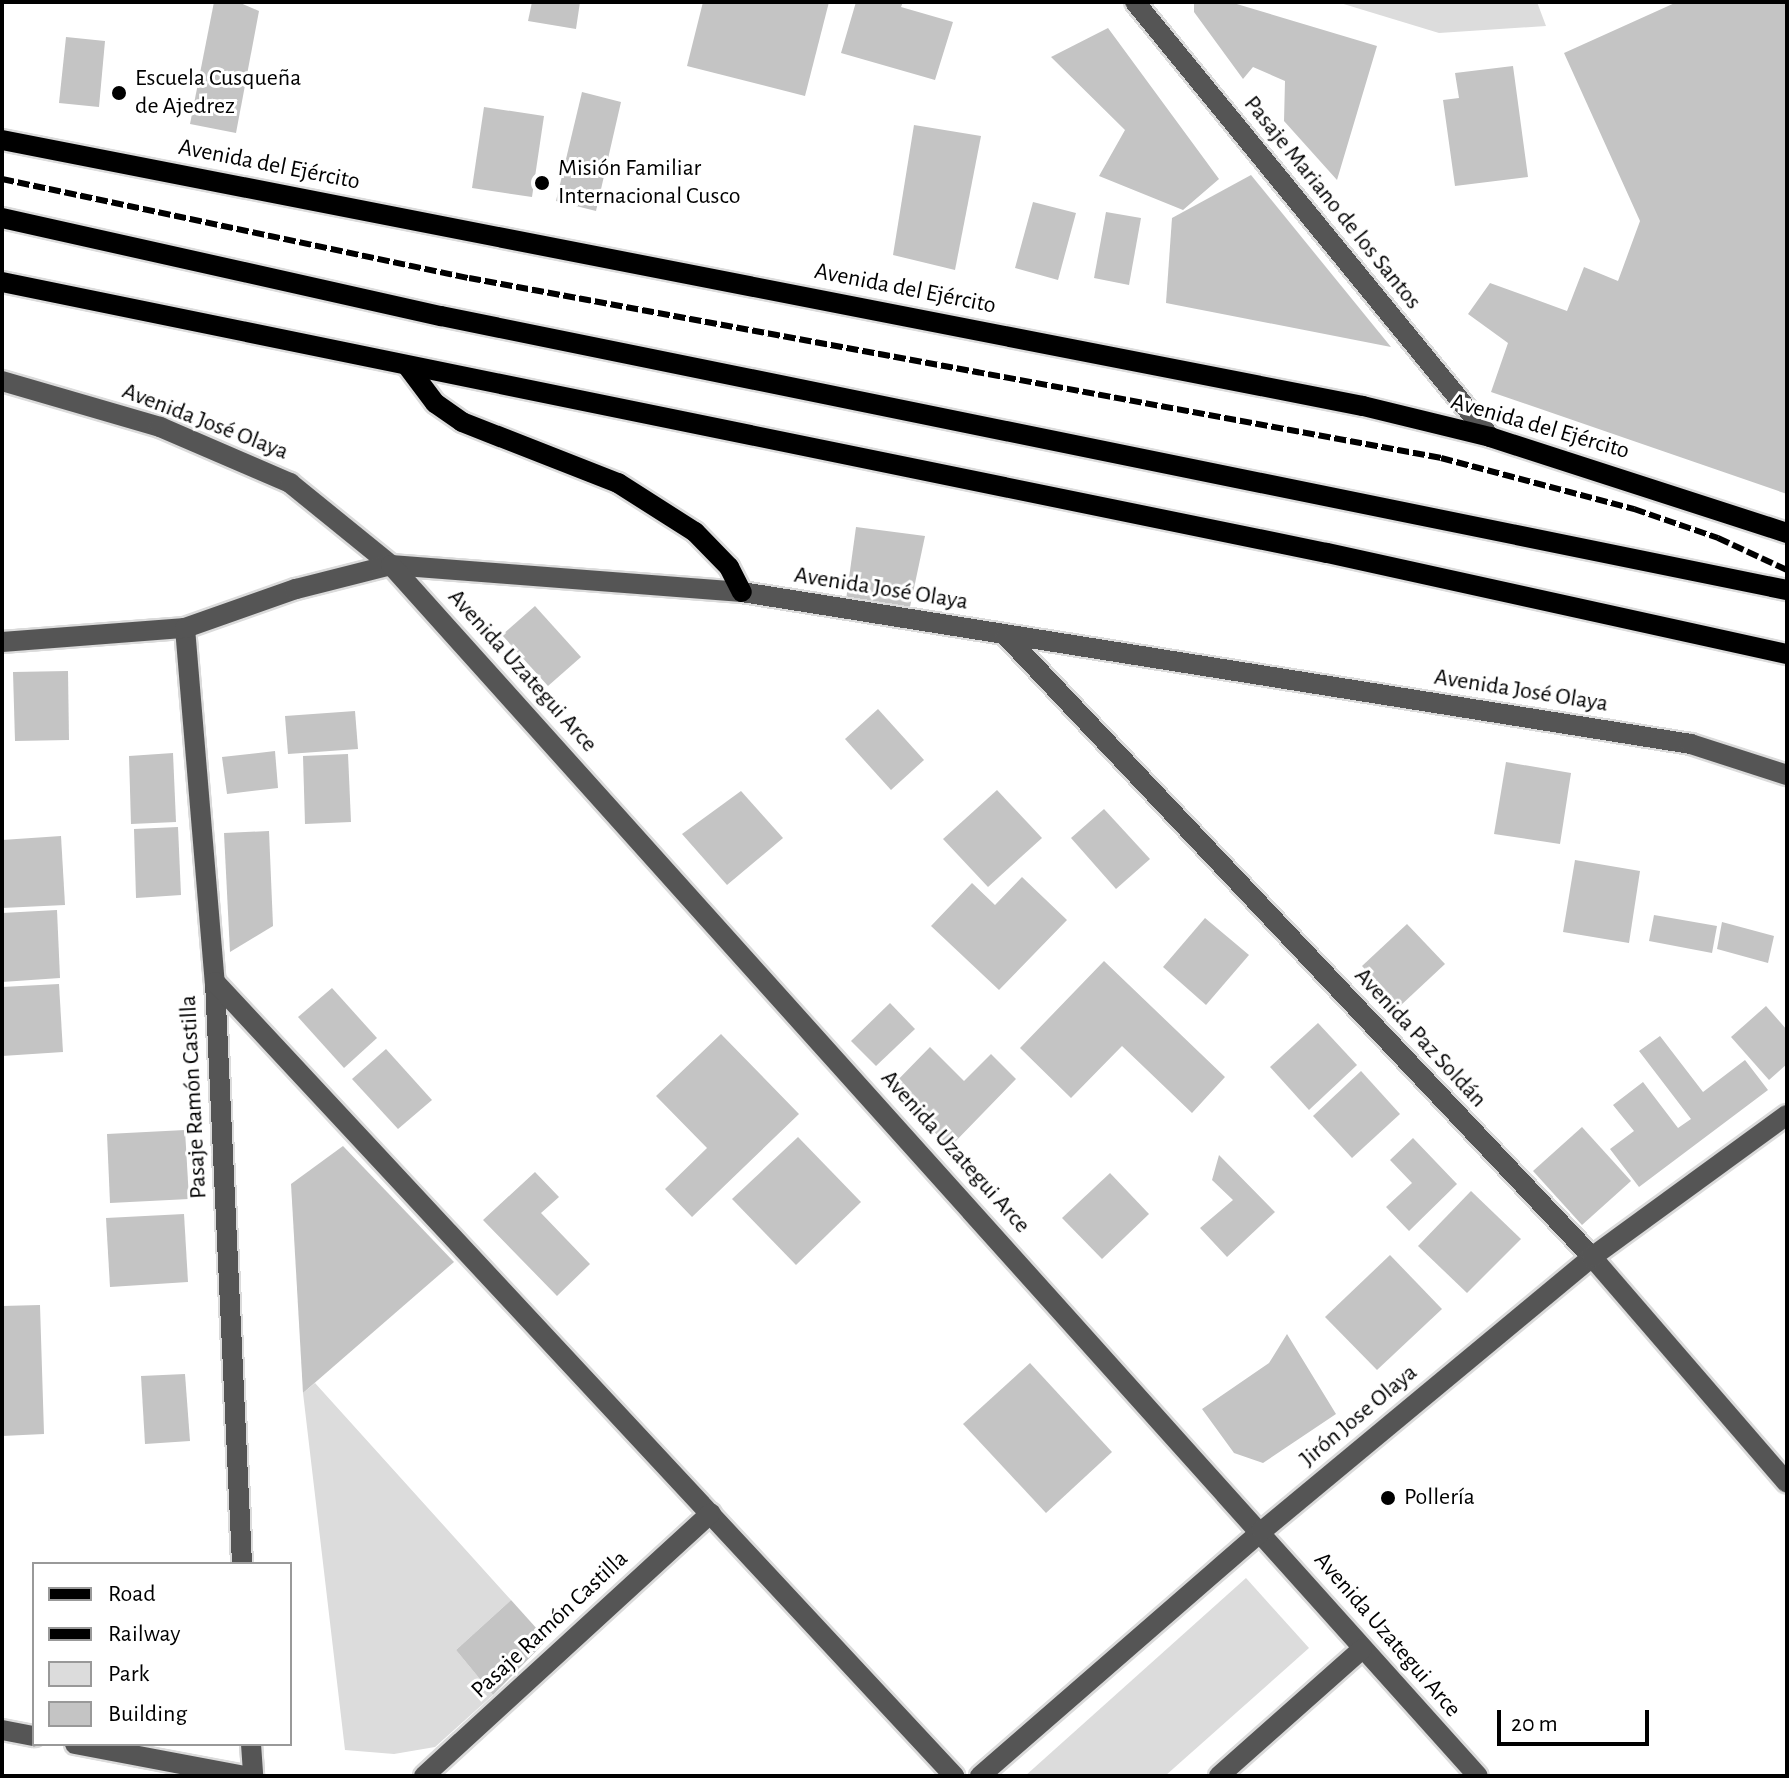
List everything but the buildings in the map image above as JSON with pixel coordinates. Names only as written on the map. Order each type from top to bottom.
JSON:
[{"type":"main road","name":"Avenida del Ejército","points":[[2,140],[1271,388],[1490,437],[1787,533]]},
{"type":"main road","points":[[2,218],[441,316],[1787,590]]},
{"type":"main road","points":[[2,282],[1327,553],[1787,654]]},
{"type":"main road","points":[[408,367],[435,403],[462,422],[618,483],[695,532],[729,567],[742,592]]},
{"type":"street","name":"Pasaje Mariano de los Santos","points":[[1135,2],[1490,437]]},
{"type":"street","name":"Avenida José Olaya","points":[[2,381],[160,427],[290,483],[391,565],[742,592],[1691,744],[1787,775]]},
{"type":"street","points":[[2,642],[185,628],[296,589],[391,565]]},
{"type":"street","name":"Avenida Uzategui Arce","points":[[391,565],[1262,1531],[1362,1649],[1478,1776]]},
{"type":"street","name":"Pasaje Ramón Castilla","points":[[185,628],[215,982],[242,1562]]},
{"type":"street","name":"Avenida Paz Soldán","points":[[1006,636],[1592,1257],[1787,1483]]},
{"type":"street","points":[[215,982],[954,1776]]},
{"type":"street","name":"Jirón Jose Olaya","points":[[980,1776],[1262,1531],[1592,1257],[1787,1115]]},
{"type":"street","name":"Pasaje Ramón Castilla","points":[[424,1776],[711,1513]]},
{"type":"street","points":[[1219,1776],[1362,1649]]},
{"type":"street","points":[[2,1730],[32,1736]]},
{"type":"street","points":[[86,1746],[245,1776]]},
{"type":"street","points":[[251,1746],[253,1776]]},
{"type":"green space","points":[[1337,2],[1537,2],[1546,26],[1439,33]]},
{"type":"green space","points":[[315,1383],[511,1600],[456,1650],[493,1695],[435,1747],[394,1754],[345,1750],[303,1393]]},
{"type":"green space","points":[[1246,1578],[1309,1648],[1165,1776],[1025,1776]]},
{"type":"railway","points":[[2,179],[469,278],[1441,458],[1634,509],[1718,538],[1787,570]]},
{"type":"place","name":"Escuela Cusqueña de Ajedrez","points":[[119,93]]},
{"type":"place","name":"Misión Familiar Internacional Cusco","points":[[542,183]]},
{"type":"place","name":"Pollería","points":[[1388,1498]]}]
